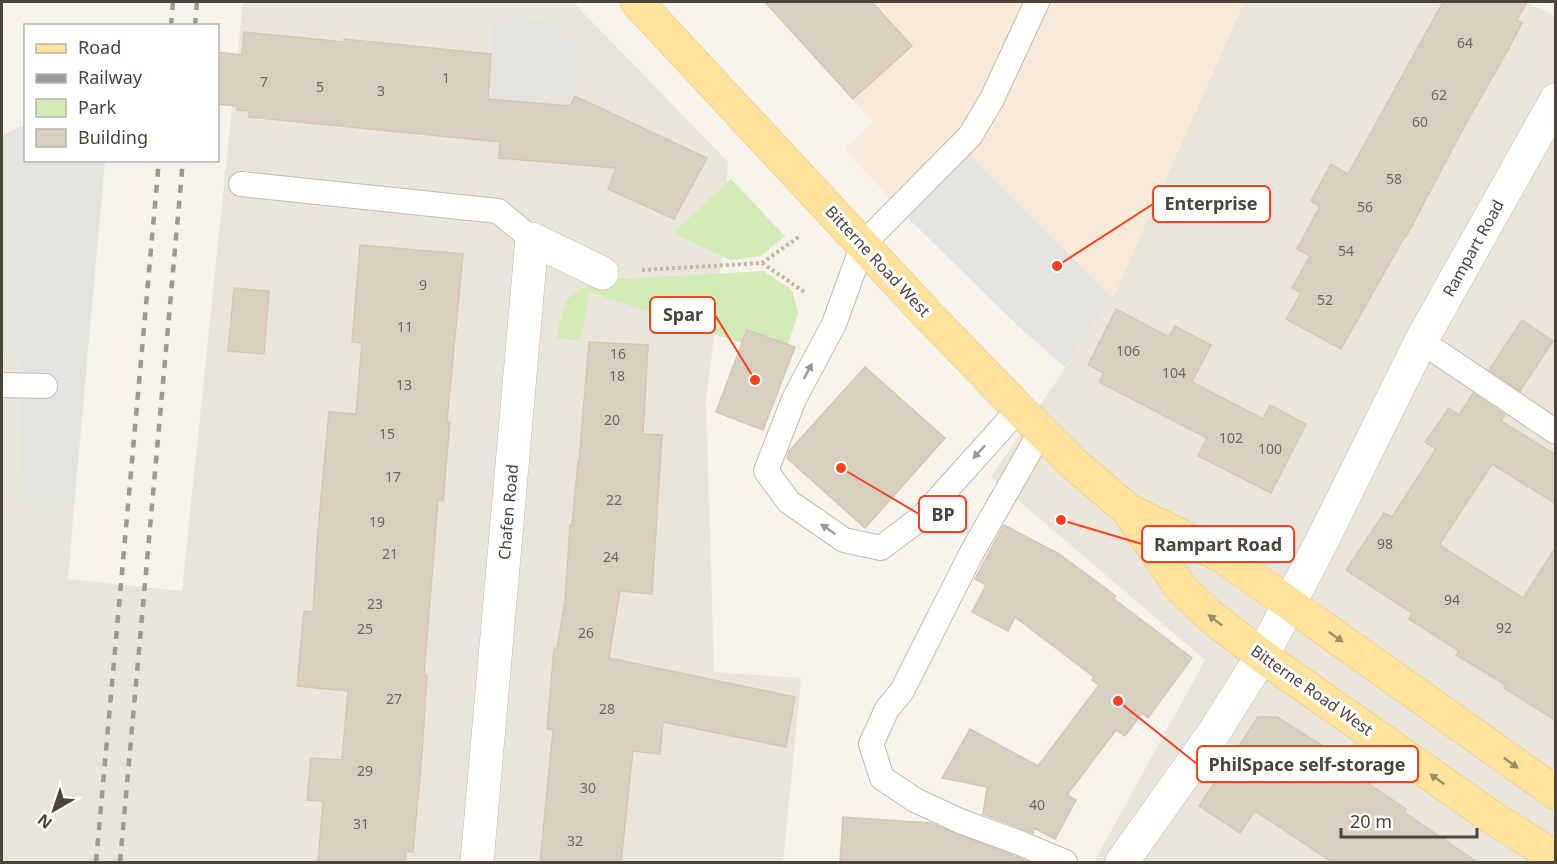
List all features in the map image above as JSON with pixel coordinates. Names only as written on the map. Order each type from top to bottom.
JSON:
[{"type":"main road","name":"Bitterne Road West","points":[[637,2],[833,213],[1073,463],[1128,510],[1222,556],[1556,794]]},
{"type":"main road","name":"Bitterne Road West","points":[[1128,510],[1181,588],[1208,614],[1262,656],[1490,816],[1556,858]]},
{"type":"street","name":"Rampart Road","points":[[1122,862],[1215,731],[1262,656],[1421,341],[1556,100]]},
{"type":"street","points":[[532,240],[602,273]]},
{"type":"street","name":"Chafen Road","points":[[477,862],[532,240]]},
{"type":"lane","points":[[1030,420],[922,517],[881,548],[844,540],[789,502],[766,471],[794,399],[837,314],[863,244],[970,136],[992,99],[1037,2]]},
{"type":"lane","points":[[241,184],[498,211],[532,240]]},
{"type":"lane","points":[[1421,341],[1556,432]]},
{"type":"lane","points":[[2,385],[45,386]]},
{"type":"lane","points":[[1030,420],[971,554],[902,691],[887,709],[871,744],[882,778],[915,800],[960,822],[1065,862]]},
{"type":"path","points":[[602,273],[762,263],[833,213]]},
{"type":"path","points":[[762,263],[837,314]]},
{"type":"shaded area","points":[[243,2],[573,2],[728,162],[719,295],[706,400],[714,672],[801,678],[783,862],[2,862],[2,352],[18,355],[21,506],[74,506],[68,579],[182,591]]},
{"type":"shaded area","points":[[765,2],[1244,2],[1113,298],[969,154],[906,216],[845,149],[873,122]]},
{"type":"shaded area","points":[[1244,2],[1526,2],[1555,16],[1555,862],[1094,862],[1205,660],[991,477],[1113,298]]},
{"type":"shaded area","points":[[494,16],[555,22],[578,48],[575,96],[570,106],[486,100]]},
{"type":"shaded area","points":[[24,125],[24,162],[105,162],[74,506],[21,506],[18,355],[2,352],[2,135]]},
{"type":"shaded area","points":[[969,154],[1113,298],[1065,367],[1018,326],[906,216]]},
{"type":"green space","points":[[731,179],[785,236],[761,256],[730,260],[673,233]]},
{"type":"green space","points":[[763,271],[792,290],[798,313],[788,345],[748,330],[742,343],[590,292],[580,341],[557,338],[561,315],[567,301],[579,290],[601,280]]},
{"type":"building","points":[[765,2],[872,2],[912,46],[853,99]]},
{"type":"building","points":[[1443,2],[1527,2],[1517,20],[1522,23],[1509,48],[1406,237],[1341,349],[1286,319],[1301,293],[1292,288],[1310,256],[1297,249],[1320,206],[1311,201],[1331,164],[1348,174]]},
{"type":"building","points":[[244,32],[344,42],[344,39],[491,54],[488,99],[570,106],[575,96],[707,158],[674,219],[608,189],[616,168],[499,158],[500,142],[249,117],[249,111],[237,110],[237,106],[219,104],[219,52],[242,55]]},
{"type":"building","points":[[360,245],[463,254],[447,421],[450,422],[443,501],[438,500],[424,675],[427,675],[422,754],[413,852],[406,851],[405,862],[318,862],[323,801],[307,800],[311,758],[342,760],[348,691],[297,686],[304,611],[313,612],[329,412],[356,414],[362,343],[352,342]]},
{"type":"building","points":[[234,288],[269,291],[264,354],[228,351]]},
{"type":"building","points":[[1116,309],[1169,337],[1175,326],[1211,345],[1192,382],[1263,419],[1270,405],[1306,424],[1271,493],[1198,456],[1207,438],[1099,382],[1104,373],[1088,365]]},
{"type":"building","points":[[1522,320],[1553,341],[1520,391],[1489,370]]},
{"type":"building","points":[[747,330],[795,347],[763,430],[716,412]]},
{"type":"building","points":[[589,342],[648,345],[643,434],[662,435],[652,594],[620,591],[609,658],[795,697],[786,747],[663,722],[660,754],[633,751],[621,862],[540,862],[553,730],[547,729],[554,648],[557,649],[565,601],[570,525],[572,525],[579,462]]},
{"type":"building","points":[[865,367],[945,438],[865,528],[787,458],[789,451]]},
{"type":"building","points":[[1473,393],[1505,415],[1501,421],[1556,455],[1556,504],[1492,464],[1439,545],[1523,598],[1556,547],[1556,721],[1504,688],[1506,685],[1456,655],[1459,651],[1409,619],[1412,613],[1346,570],[1384,513],[1392,517],[1436,449],[1425,442],[1449,408],[1459,415]]},
{"type":"building","points":[[1004,525],[1059,554],[1116,596],[1114,599],[1192,658],[1148,718],[1142,713],[1125,736],[1116,730],[1067,795],[1076,800],[1055,839],[1034,828],[1033,833],[983,814],[987,787],[942,778],[970,729],[1038,766],[1099,685],[1092,680],[1094,677],[1015,617],[1008,631],[972,612],[986,585],[975,579]]},
{"type":"building","points":[[1258,717],[1277,717],[1326,748],[1323,753],[1406,809],[1404,812],[1477,862],[1332,862],[1255,811],[1240,833],[1199,806]]},
{"type":"building","points":[[843,817],[930,823],[1029,862],[840,862]]},
{"type":"railway","points":[[171,24],[173,2]]},
{"type":"railway","points":[[195,24],[197,2]]},
{"type":"railway","points":[[96,862],[159,162]]},
{"type":"railway","points":[[120,862],[183,162]]},
{"type":"place","name":"Enterprise","points":[[1057,266]]},
{"type":"place","name":"Spar","points":[[755,380]]},
{"type":"place","name":"BP","points":[[841,468]]},
{"type":"place","name":"Rampart Road","points":[[1061,520]]},
{"type":"place","name":"PhilSpace self-storage","points":[[1118,701]]}]
